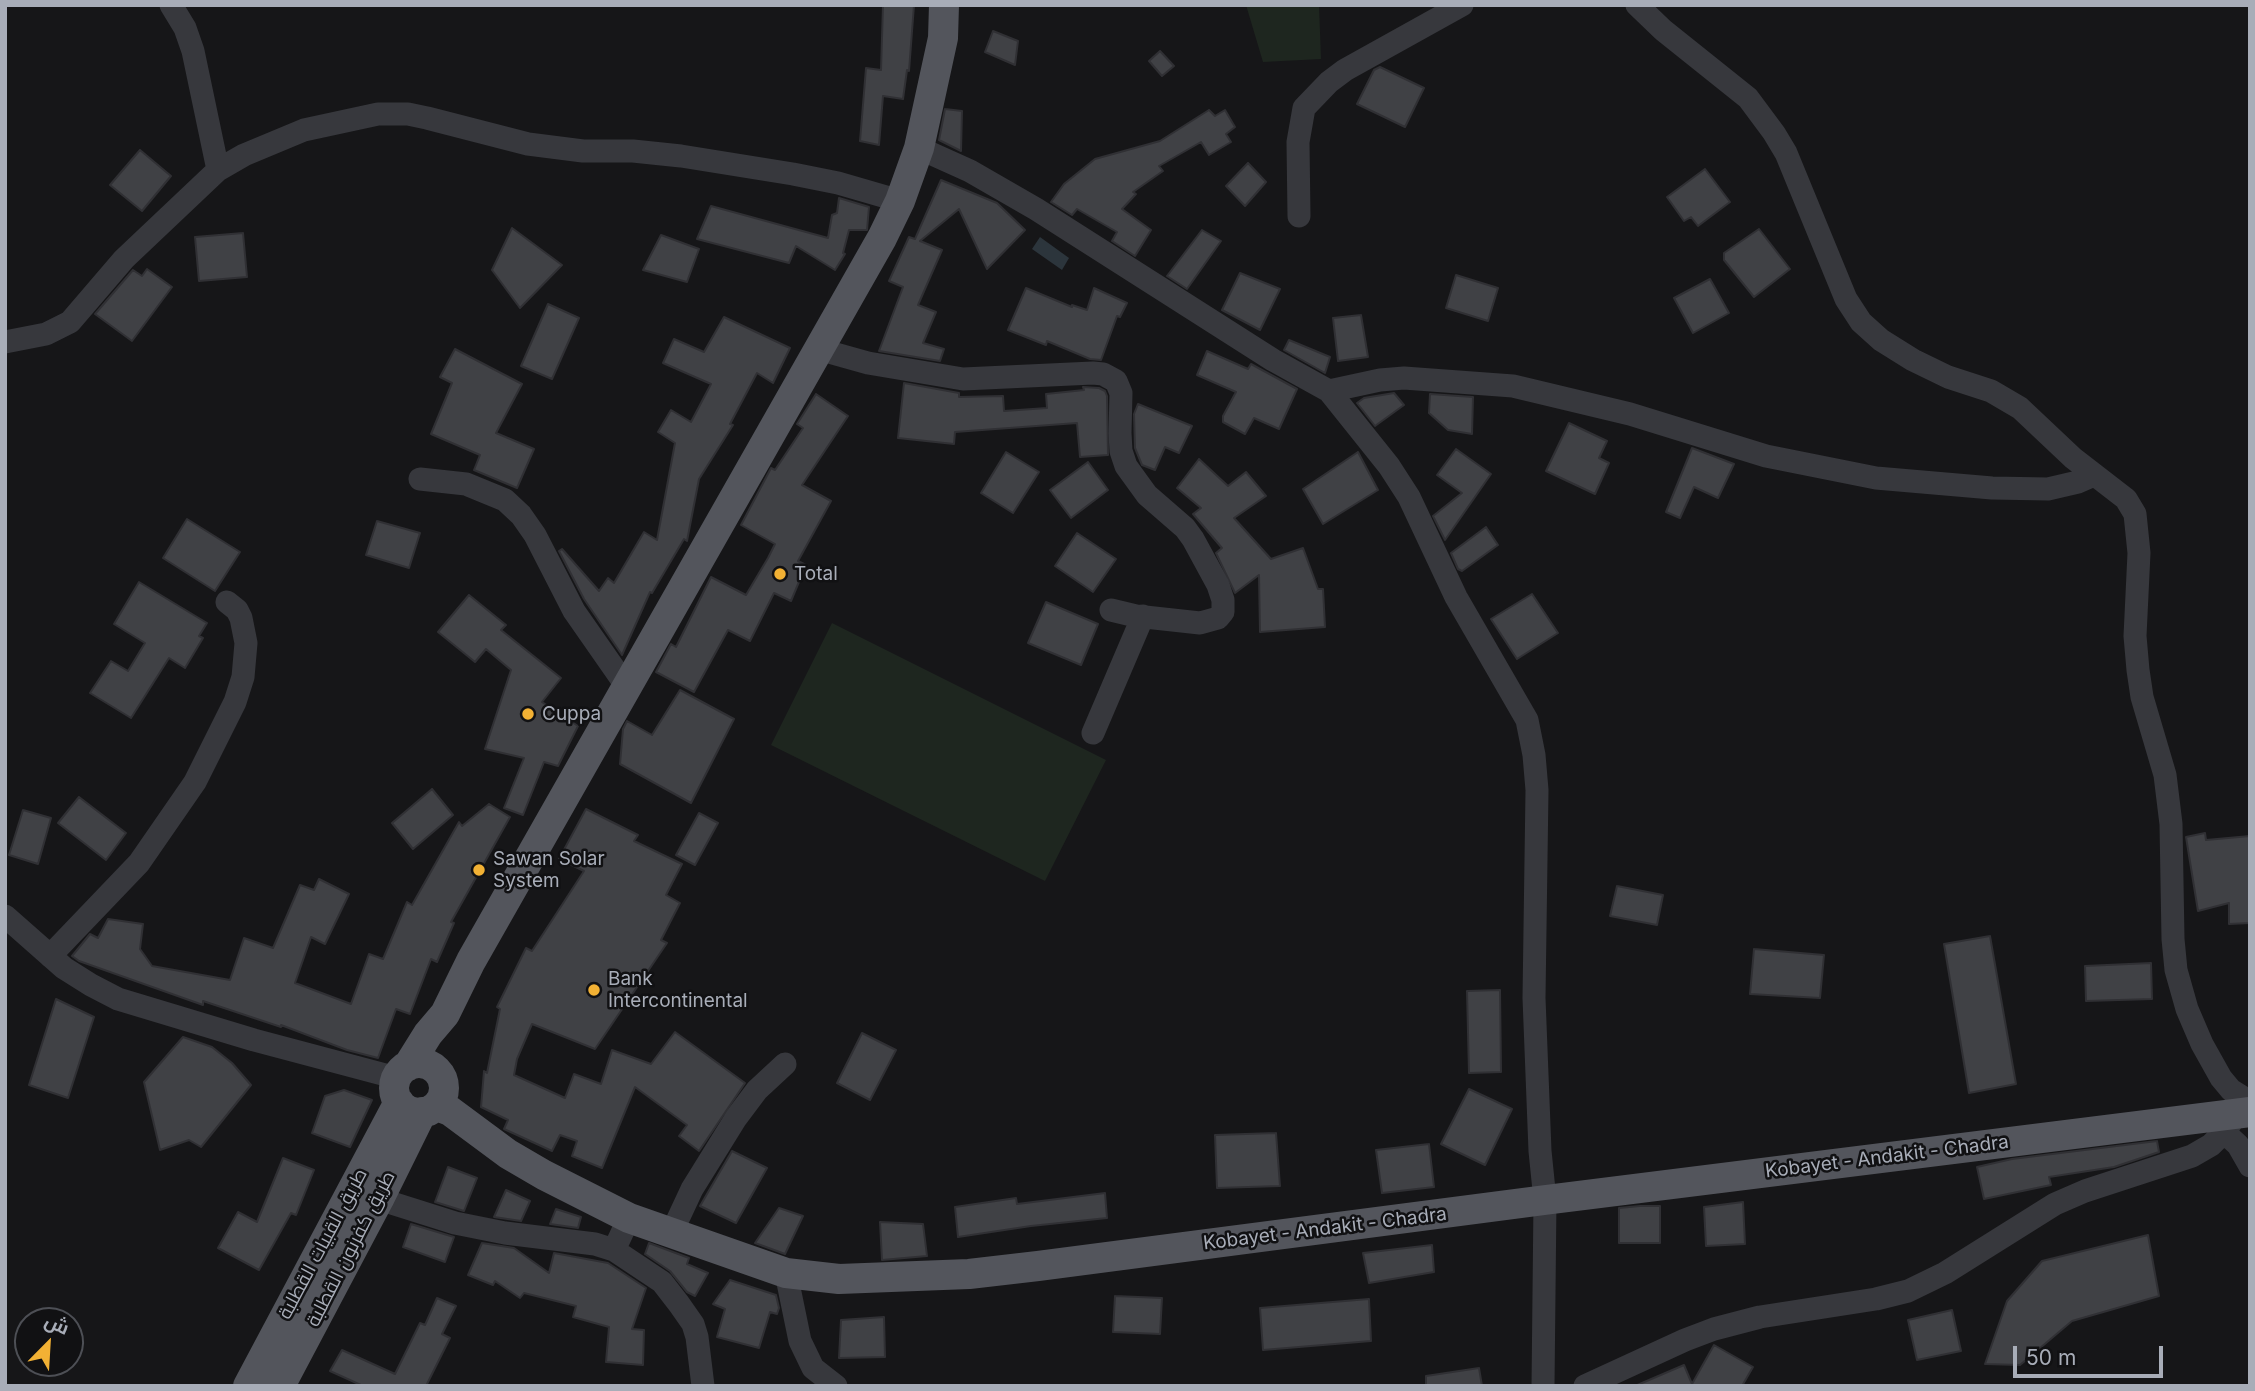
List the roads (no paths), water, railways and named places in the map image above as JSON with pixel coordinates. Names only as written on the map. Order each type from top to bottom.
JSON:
[{"type":"main road","points":[[445,1014],[439,1073],[444,1090],[442,1099],[413,1093],[428,1034],[445,1014],[471,961],[882,238],[900,201],[919,148],[943,38],[944,5]]},
{"type":"main road","name":"Kobayet - Andakit - Chadra","points":[[413,1093],[450,1111],[508,1154],[544,1175],[629,1218],[786,1273],[839,1279],[969,1274],[2240,1115]]},
{"type":"main road","name":"طريق كفرنون القطلبة","points":[[280,1386],[379,1199],[413,1093]]},
{"type":"main road","name":"طريق القبيات القطلبة","points":[[248,1386],[413,1093]]},
{"type":"street","points":[[171,5],[185,28],[193,51],[218,170]]},
{"type":"street","points":[[1299,216],[1298,142],[1304,108],[1345,70],[1462,5]]},
{"type":"street","points":[[1637,5],[1748,98],[1774,133],[1786,153],[1846,299],[1861,322],[1881,340],[1913,360],[1948,377],[1991,391],[2020,408],[2094,475],[2126,499],[2135,514],[2139,553],[2135,636],[2138,670],[2142,697],[2165,775],[2171,824],[2176,970],[2187,1009],[2202,1044],[2231,1090],[2240,1115],[2238,1145],[2250,1166]]},
{"type":"street","points":[[5,342],[46,334],[70,322],[124,259],[218,170],[244,155],[304,130],[378,114],[408,114],[528,144],[583,151],[633,151],[694,158],[838,183],[900,201]]},
{"type":"street","points":[[919,148],[970,171],[1036,209],[1273,360],[1329,391],[1389,466],[1409,497],[1462,608],[1527,720],[1537,790],[1534,998],[1539,1131],[1545,1200],[1543,1386]]},
{"type":"street","points":[[818,349],[868,363],[963,379],[1093,373],[1103,374],[1116,381],[1121,393],[1121,451],[1126,466],[1147,495],[1185,527],[1213,575],[1223,600],[1223,612],[1209,622],[1111,610]]},
{"type":"street","points":[[1329,391],[1380,380],[1404,378],[1513,387],[1630,414],[1766,456],[1876,478],[1979,487],[2048,489],[2094,475]]},
{"type":"street","points":[[420,479],[466,484],[505,500],[521,515],[536,535],[574,611],[627,687]]},
{"type":"street","points":[[50,956],[139,863],[195,782],[235,702],[243,677],[246,643],[241,618],[237,610],[227,602]]},
{"type":"street","points":[[1093,733],[1143,616]]},
{"type":"street","points":[[5,916],[78,978],[118,999],[254,1040],[413,1093]]},
{"type":"street","points":[[671,1234],[692,1189],[736,1118],[757,1090],[785,1065]]},
{"type":"street","points":[[1585,1386],[1714,1329],[1760,1317],[1876,1299],[1908,1291],[1945,1273],[2055,1204],[2085,1191],[2192,1156],[2211,1145],[2240,1115]]},
{"type":"street","points":[[379,1199],[455,1223],[505,1233],[595,1244],[614,1250],[663,1282],[680,1304],[697,1337],[702,1386]]},
{"type":"street","points":[[614,1250],[629,1218]]},
{"type":"street","points":[[786,1273],[800,1341],[813,1368],[836,1386]]},
{"type":"place","name":"Total","points":[[780,574]]},
{"type":"place","name":"Cuppa","points":[[528,714]]},
{"type":"place","name":"Sawan Solar System","points":[[479,870]]},
{"type":"place","name":"Bank Intercontinental","points":[[594,990]]}]
